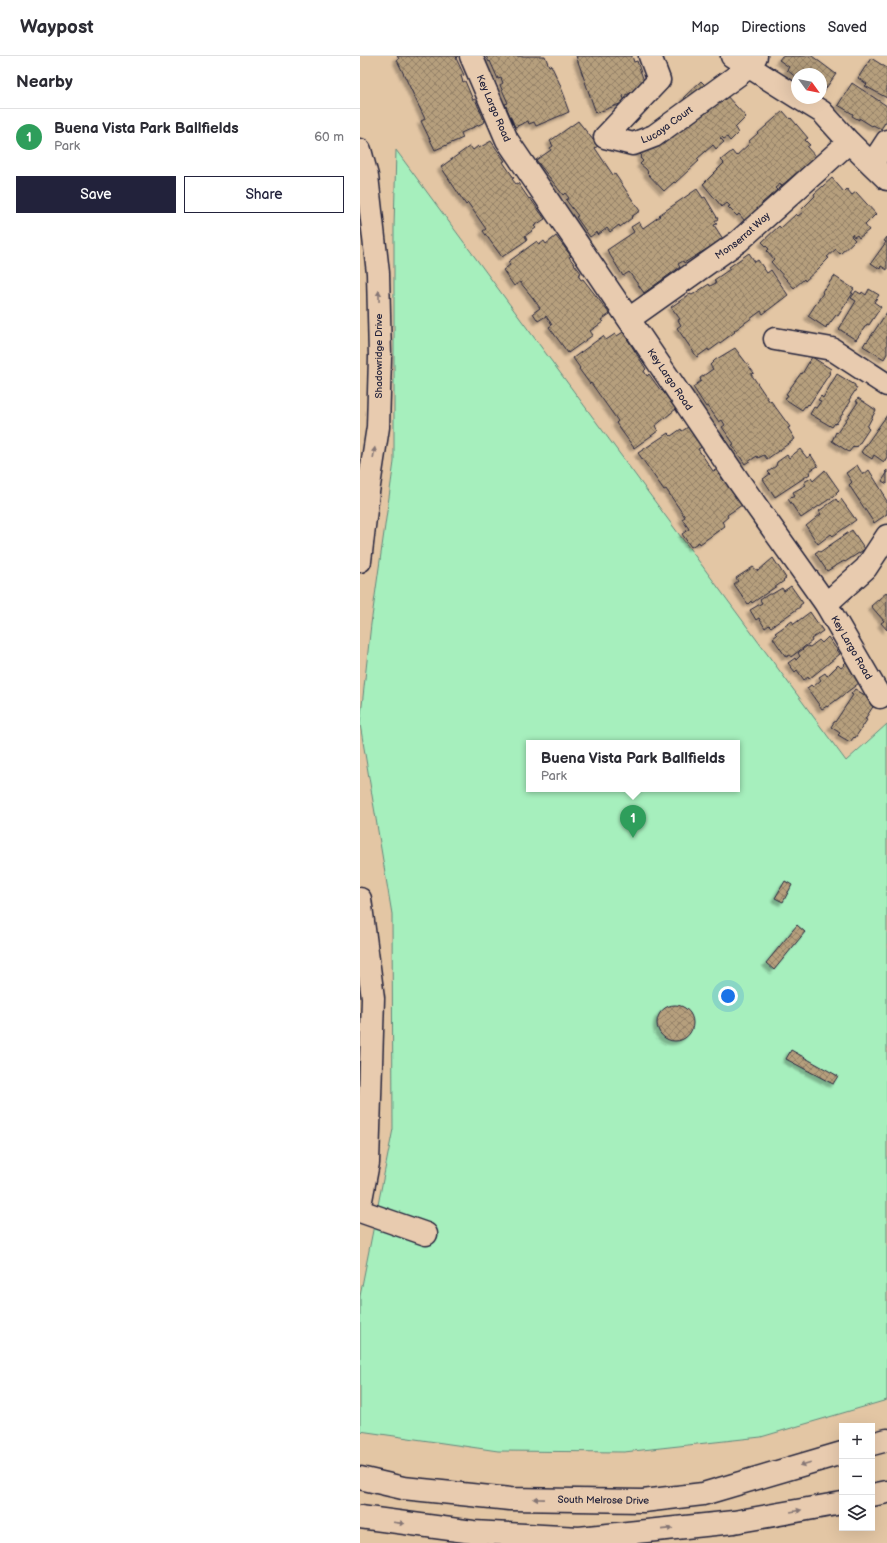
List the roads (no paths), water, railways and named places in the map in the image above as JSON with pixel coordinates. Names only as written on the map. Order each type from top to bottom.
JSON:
[{"type":"street","name":"Key Largo Road","points":[[472,56],[507,140],[740,483],[826,604],[880,697]]},
{"type":"street","name":"Lucaya Court","points":[[650,56],[659,80],[605,136],[633,144],[654,136],[746,60]]},
{"type":"street","points":[[746,60],[791,92]]},
{"type":"street","points":[[809,104],[822,112],[849,142],[880,171],[887,141]]},
{"type":"street","name":"Monserrat Way","points":[[629,319],[739,240],[849,142]]},
{"type":"street","name":"Shadowridge Drive","points":[[360,150],[367,176],[378,273],[380,357],[378,427],[368,492],[360,561]]},
{"type":"street","points":[[775,339],[832,349],[887,385]]},
{"type":"street","points":[[826,604],[866,568],[887,536]]},
{"type":"street","points":[[360,899],[373,998],[368,1163],[360,1205]]},
{"type":"street","points":[[360,1211],[426,1234]]},
{"type":"street","points":[[875,1443],[887,1440]]},
{"type":"street","name":"South Melrose Drive","points":[[360,1478],[403,1488],[510,1499],[643,1501],[703,1494],[839,1455]]},
{"type":"street","points":[[875,1494],[887,1492]]},
{"type":"street","points":[[360,1517],[473,1532],[579,1538],[734,1522],[839,1504]]},
{"type":"place","name":"Buena Vista Park Ballfields","points":[[633,838]]}]
